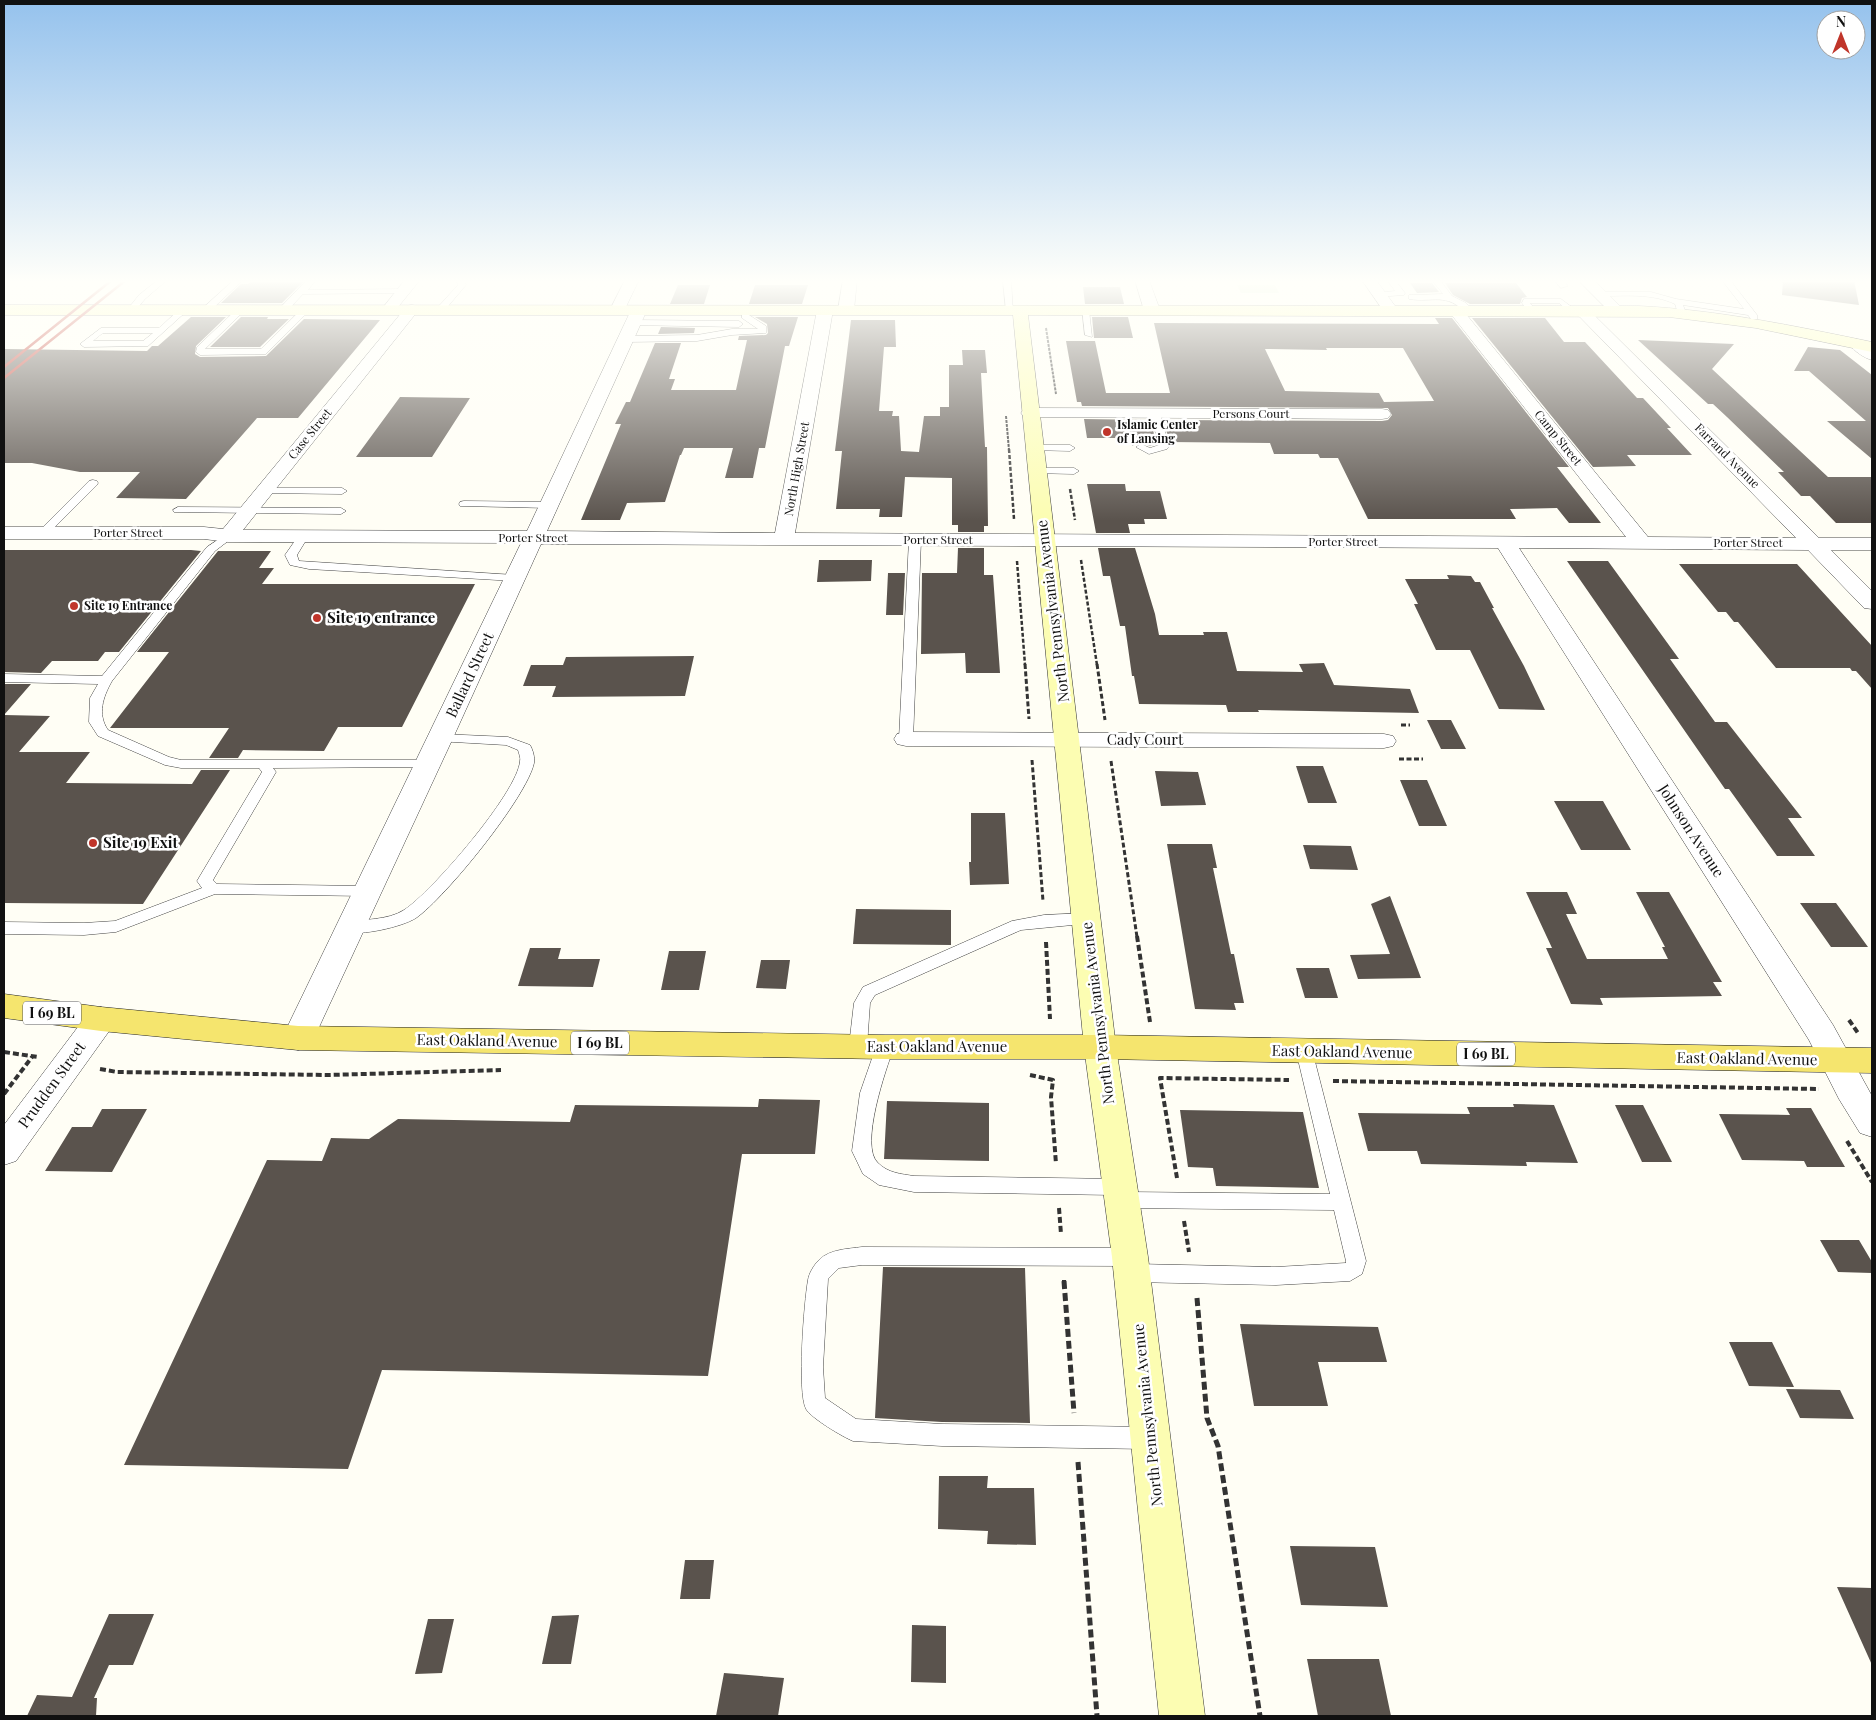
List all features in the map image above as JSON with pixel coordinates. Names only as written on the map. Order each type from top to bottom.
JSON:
[{"type":"main road","name":"East Oakland Avenue","points":[[4,1006],[101,1019],[298,1038],[872,1046],[1100,1047],[1872,1061]]},
{"type":"street","name":"Case Street","points":[[228,536],[370,360]]},
{"type":"street","name":"Ballard Street","points":[[298,1038],[441,738],[616,360]]},
{"type":"street","name":"North High Street","points":[[784,540],[816,360]]},
{"type":"street","name":"North Pennsylvania Avenue","points":[[1022,360],[1068,740],[1100,1047],[1131,1265],[1182,1716]]},
{"type":"street","name":"Camp Street","points":[[1500,360],[1642,543]]},
{"type":"street","name":"Farrand Avenue","points":[[1628,360],[1872,602]]},
{"type":"street","name":"Persons Court","points":[[1030,413],[1382,414]]},
{"type":"street","name":"Porter Street","points":[[4,533],[204,533],[228,536],[303,537],[784,540],[1872,544]]},
{"type":"street","name":"Johnson Avenue","points":[[1505,543],[1822,1034],[1851,1090],[1872,1123]]},
{"type":"street","name":"Cady Court","points":[[906,739],[1384,741]]},
{"type":"street","name":"Prudden Street","points":[[4,1151],[101,1019]]},
{"type":"lane","points":[[1141,447],[1149,450],[1164,448],[1155,413]]},
{"type":"lane","points":[[1034,448],[1070,448]]},
{"type":"lane","points":[[1036,471],[1071,471]]},
{"type":"lane","points":[[43,533],[94,484]]},
{"type":"lane","points":[[264,491],[342,491]]},
{"type":"lane","points":[[464,504],[549,505]]},
{"type":"lane","points":[[178,510],[341,511]]},
{"type":"lane","points":[[228,536],[211,549],[106,680],[96,698],[96,722],[103,733],[165,761],[181,764],[429,763]]},
{"type":"lane","points":[[303,537],[291,556],[294,563],[309,566],[515,578]]},
{"type":"lane","points":[[906,739],[914,540]]},
{"type":"lane","points":[[4,678],[106,680]]},
{"type":"lane","points":[[351,928],[396,920],[410,914],[429,897],[488,829],[511,797],[527,764],[524,748],[508,741],[441,738]]},
{"type":"lane","points":[[213,889],[205,881],[269,772],[263,764]]},
{"type":"lane","points":[[4,928],[84,929],[116,926],[191,899],[213,889],[368,891]]},
{"type":"lane","points":[[1087,920],[1044,920],[1018,925],[869,991],[862,1003],[872,1046],[870,1093],[861,1151],[870,1168],[886,1179],[914,1184],[1058,1187],[1121,1194],[1340,1202]]},
{"type":"lane","points":[[1150,1438],[942,1435],[853,1430],[815,1404],[812,1367],[818,1278],[825,1265],[832,1261],[862,1256],[1063,1257],[1131,1265],[1276,1276],[1350,1272],[1355,1268],[1356,1261],[1340,1202],[1305,1051]]},
{"type":"path","points":[[1051,360],[1059,413]]},
{"type":"path","points":[[1006,414],[1051,1019],[1044,1020]]},
{"type":"path","points":[[1071,471],[1078,541],[1150,1025]]},
{"type":"path","points":[[4,1052],[117,1072],[329,1075],[508,1069]]},
{"type":"path","points":[[4,1094],[32,1056]]},
{"type":"path","points":[[1022,1075],[1053,1080],[1051,1098],[1097,1716]]},
{"type":"building","points":[[4,360],[346,360],[298,418],[257,418],[186,499],[116,498],[140,472],[80,472],[32,463],[4,463]]},
{"type":"building","points":[[648,360],[675,360],[669,379],[675,379],[671,390],[736,390],[743,360],[782,360],[765,448],[759,448],[753,478],[725,478],[733,448],[684,448],[665,502],[627,503],[620,520],[581,520],[621,424],[615,424],[626,402],[630,402]]},
{"type":"building","points":[[846,360],[883,360],[879,411],[893,411],[892,416],[899,416],[901,451],[919,452],[924,416],[940,416],[940,407],[949,407],[949,365],[963,365],[963,360],[986,360],[987,373],[981,373],[985,447],[987,447],[988,526],[984,526],[984,532],[958,532],[958,525],[952,525],[952,478],[905,477],[902,517],[879,517],[880,509],[836,509],[842,451],[835,451]]},
{"type":"building","points":[[1069,360],[1099,360],[1106,393],[1170,393],[1163,360],[1270,360],[1285,391],[1379,393],[1384,402],[1434,401],[1410,360],[1485,360],[1569,467],[1557,467],[1601,523],[1569,523],[1557,508],[1510,509],[1516,519],[1368,519],[1338,458],[1320,458],[1318,454],[1274,454],[1270,443],[1169,442],[1164,420],[1382,421],[1388,420],[1392,415],[1388,408],[1082,406],[1081,402],[1077,402]]},
{"type":"building","points":[[1506,360],[1602,360],[1637,398],[1643,398],[1671,428],[1667,428],[1692,455],[1627,455],[1636,466],[1593,467]]},
{"type":"building","points":[[1660,360],[1720,360],[1712,369],[1828,477],[1872,477],[1872,523],[1836,523],[1810,496],[1801,496],[1778,472],[1784,472],[1713,404],[1708,404]]},
{"type":"building","points":[[1800,360],[1853,360],[1872,375],[1872,459],[1827,421],[1866,421],[1809,371],[1794,371]]},
{"type":"building","points":[[400,397],[470,398],[432,457],[356,457]]},
{"type":"building","points":[[1084,419],[1150,420],[1157,444],[1150,446],[1140,442],[1132,446],[1131,438],[1087,438]]},
{"type":"building","points":[[1087,484],[1125,484],[1126,491],[1160,491],[1167,519],[1144,519],[1145,524],[1128,524],[1130,533],[1096,533]]},
{"type":"building","points":[[958,548],[984,548],[984,575],[993,575],[1000,673],[966,673],[965,653],[921,654],[922,573],[957,573]]},
{"type":"building","points":[[1098,548],[1135,548],[1155,614],[1159,635],[1204,635],[1203,632],[1227,632],[1237,671],[1303,672],[1299,664],[1324,663],[1334,685],[1410,689],[1419,713],[1258,710],[1259,712],[1228,712],[1226,705],[1139,704],[1134,676],[1132,676],[1125,626],[1120,626],[1110,576],[1103,576]]},
{"type":"building","name":"Site 19 Entrance","points":[[4,550],[201,551],[119,652],[105,652],[98,661],[52,661],[41,673],[4,672]]},
{"type":"building","name":"Site 19 entrance","points":[[218,551],[271,551],[259,568],[274,568],[262,584],[475,584],[402,727],[338,727],[324,751],[243,750],[238,758],[209,758],[229,728],[110,728],[169,652],[137,652]]},
{"type":"building","points":[[819,560],[872,560],[871,581],[817,582]]},
{"type":"building","points":[[1567,561],[1608,561],[1679,659],[1670,659],[1715,722],[1727,722],[1802,818],[1788,818],[1815,856],[1777,856],[1729,789],[1725,789]]},
{"type":"building","points":[[1679,564],[1797,564],[1872,646],[1872,689],[1856,671],[1852,671],[1850,668],[1776,668],[1738,622],[1734,622],[1726,612],[1718,612]]},
{"type":"building","points":[[888,573],[905,573],[903,615],[886,615]]},
{"type":"building","points":[[1447,575],[1471,576],[1475,582],[1480,582],[1545,710],[1499,709],[1470,650],[1436,650],[1414,604],[1418,604],[1405,579],[1449,579]]},
{"type":"building","points":[[694,656],[685,696],[552,697],[556,686],[523,686],[531,665],[563,665],[566,657]]},
{"type":"building","points":[[4,684],[31,684],[4,715]]},
{"type":"building","name":"Site 19 Exit","points":[[4,715],[50,716],[19,752],[90,752],[66,783],[192,784],[201,770],[230,770],[143,904],[4,903]]},
{"type":"building","points":[[1427,720],[1451,720],[1466,749],[1441,749]]},
{"type":"building","points":[[1296,766],[1323,766],[1337,803],[1308,803]]},
{"type":"building","points":[[1155,771],[1198,772],[1206,805],[1161,806]]},
{"type":"building","points":[[1400,780],[1427,780],[1447,826],[1419,826]]},
{"type":"building","points":[[1554,801],[1603,801],[1631,850],[1581,850]]},
{"type":"building","points":[[971,813],[1005,813],[1009,884],[970,885]]},
{"type":"building","points":[[1167,844],[1212,844],[1217,868],[1213,868],[1231,954],[1234,954],[1244,1003],[1234,1003],[1236,1010],[1195,1009]]},
{"type":"building","points":[[1303,845],[1351,846],[1358,870],[1310,869]]},
{"type":"building","points":[[1526,892],[1567,892],[1577,914],[1566,914],[1587,959],[1668,959],[1662,947],[1665,947],[1636,892],[1669,892],[1722,982],[1713,982],[1722,996],[1600,998],[1603,1005],[1571,1004],[1546,948],[1552,948]]},
{"type":"building","points":[[1390,896],[1421,978],[1358,979],[1350,955],[1390,954],[1371,904]]},
{"type":"building","points":[[1800,903],[1836,903],[1868,947],[1831,947]]},
{"type":"building","points":[[856,909],[951,910],[951,945],[853,944]]},
{"type":"building","points":[[530,948],[561,948],[558,959],[600,959],[593,987],[518,986]]},
{"type":"building","points":[[669,951],[706,951],[699,990],[661,990]]},
{"type":"building","points":[[761,960],[790,960],[786,989],[756,988]]},
{"type":"building","points":[[1296,968],[1329,968],[1338,998],[1305,998]]},
{"type":"building","points":[[759,1099],[820,1100],[815,1154],[742,1154],[708,1376],[382,1370],[348,1469],[124,1465],[267,1160],[322,1161],[331,1138],[369,1139],[398,1119],[570,1122],[575,1105],[758,1107]]},
{"type":"building","points":[[887,1101],[989,1103],[989,1161],[884,1159]]},
{"type":"building","points":[[1513,1104],[1554,1105],[1578,1163],[1526,1162],[1527,1166],[1421,1164],[1417,1151],[1368,1151],[1358,1113],[1470,1114],[1467,1107],[1514,1107]]},
{"type":"building","points":[[1615,1105],[1643,1105],[1672,1162],[1642,1162]]},
{"type":"building","points":[[1786,1108],[1811,1108],[1845,1167],[1807,1167],[1804,1161],[1742,1160],[1719,1114],[1790,1115]]},
{"type":"building","points":[[102,1109],[147,1109],[112,1172],[45,1171],[72,1127],[92,1127]]},
{"type":"building","points":[[1180,1110],[1303,1112],[1319,1188],[1216,1186],[1213,1168],[1188,1167]]},
{"type":"building","points":[[1820,1240],[1859,1240],[1872,1262],[1872,1273],[1838,1272]]},
{"type":"building","points":[[883,1267],[1025,1268],[1030,1423],[942,1422],[875,1418]]},
{"type":"building","points":[[1240,1324],[1378,1327],[1387,1362],[1318,1362],[1328,1406],[1254,1406]]},
{"type":"building","points":[[1729,1342],[1772,1342],[1794,1387],[1749,1386]]},
{"type":"building","points":[[1786,1389],[1840,1390],[1854,1419],[1800,1418]]},
{"type":"building","points":[[939,1476],[988,1476],[987,1488],[1034,1488],[1036,1545],[987,1544],[988,1531],[938,1529]]},
{"type":"building","points":[[1290,1546],[1375,1547],[1388,1607],[1301,1605]]},
{"type":"building","points":[[685,1560],[714,1560],[710,1599],[680,1599]]},
{"type":"building","points":[[1837,1587],[1872,1588],[1872,1665]]},
{"type":"building","points":[[109,1614],[154,1614],[133,1665],[109,1665],[94,1698],[97,1698],[96,1716],[27,1716],[37,1695],[72,1697]]},
{"type":"building","points":[[579,1615],[571,1664],[542,1664],[552,1616]]},
{"type":"building","points":[[428,1619],[454,1619],[442,1673],[415,1674]]},
{"type":"building","points":[[912,1625],[946,1626],[946,1683],[911,1682]]},
{"type":"building","points":[[1307,1659],[1379,1659],[1391,1716],[1318,1716]]},
{"type":"building","points":[[724,1673],[784,1678],[778,1716],[716,1716]]},
{"type":"railway","points":[[4,367],[12,360]]},
{"type":"railway","points":[[4,378],[26,360]]},
{"type":"place","name":"Islamic Center of Lansing","points":[[1107,432]]},
{"type":"place","name":"Site 19 Entrance","points":[[74,606]]},
{"type":"place","name":"Site 19 entrance","points":[[317,618]]},
{"type":"place","name":"Site 19 Exit","points":[[93,843]]}]
